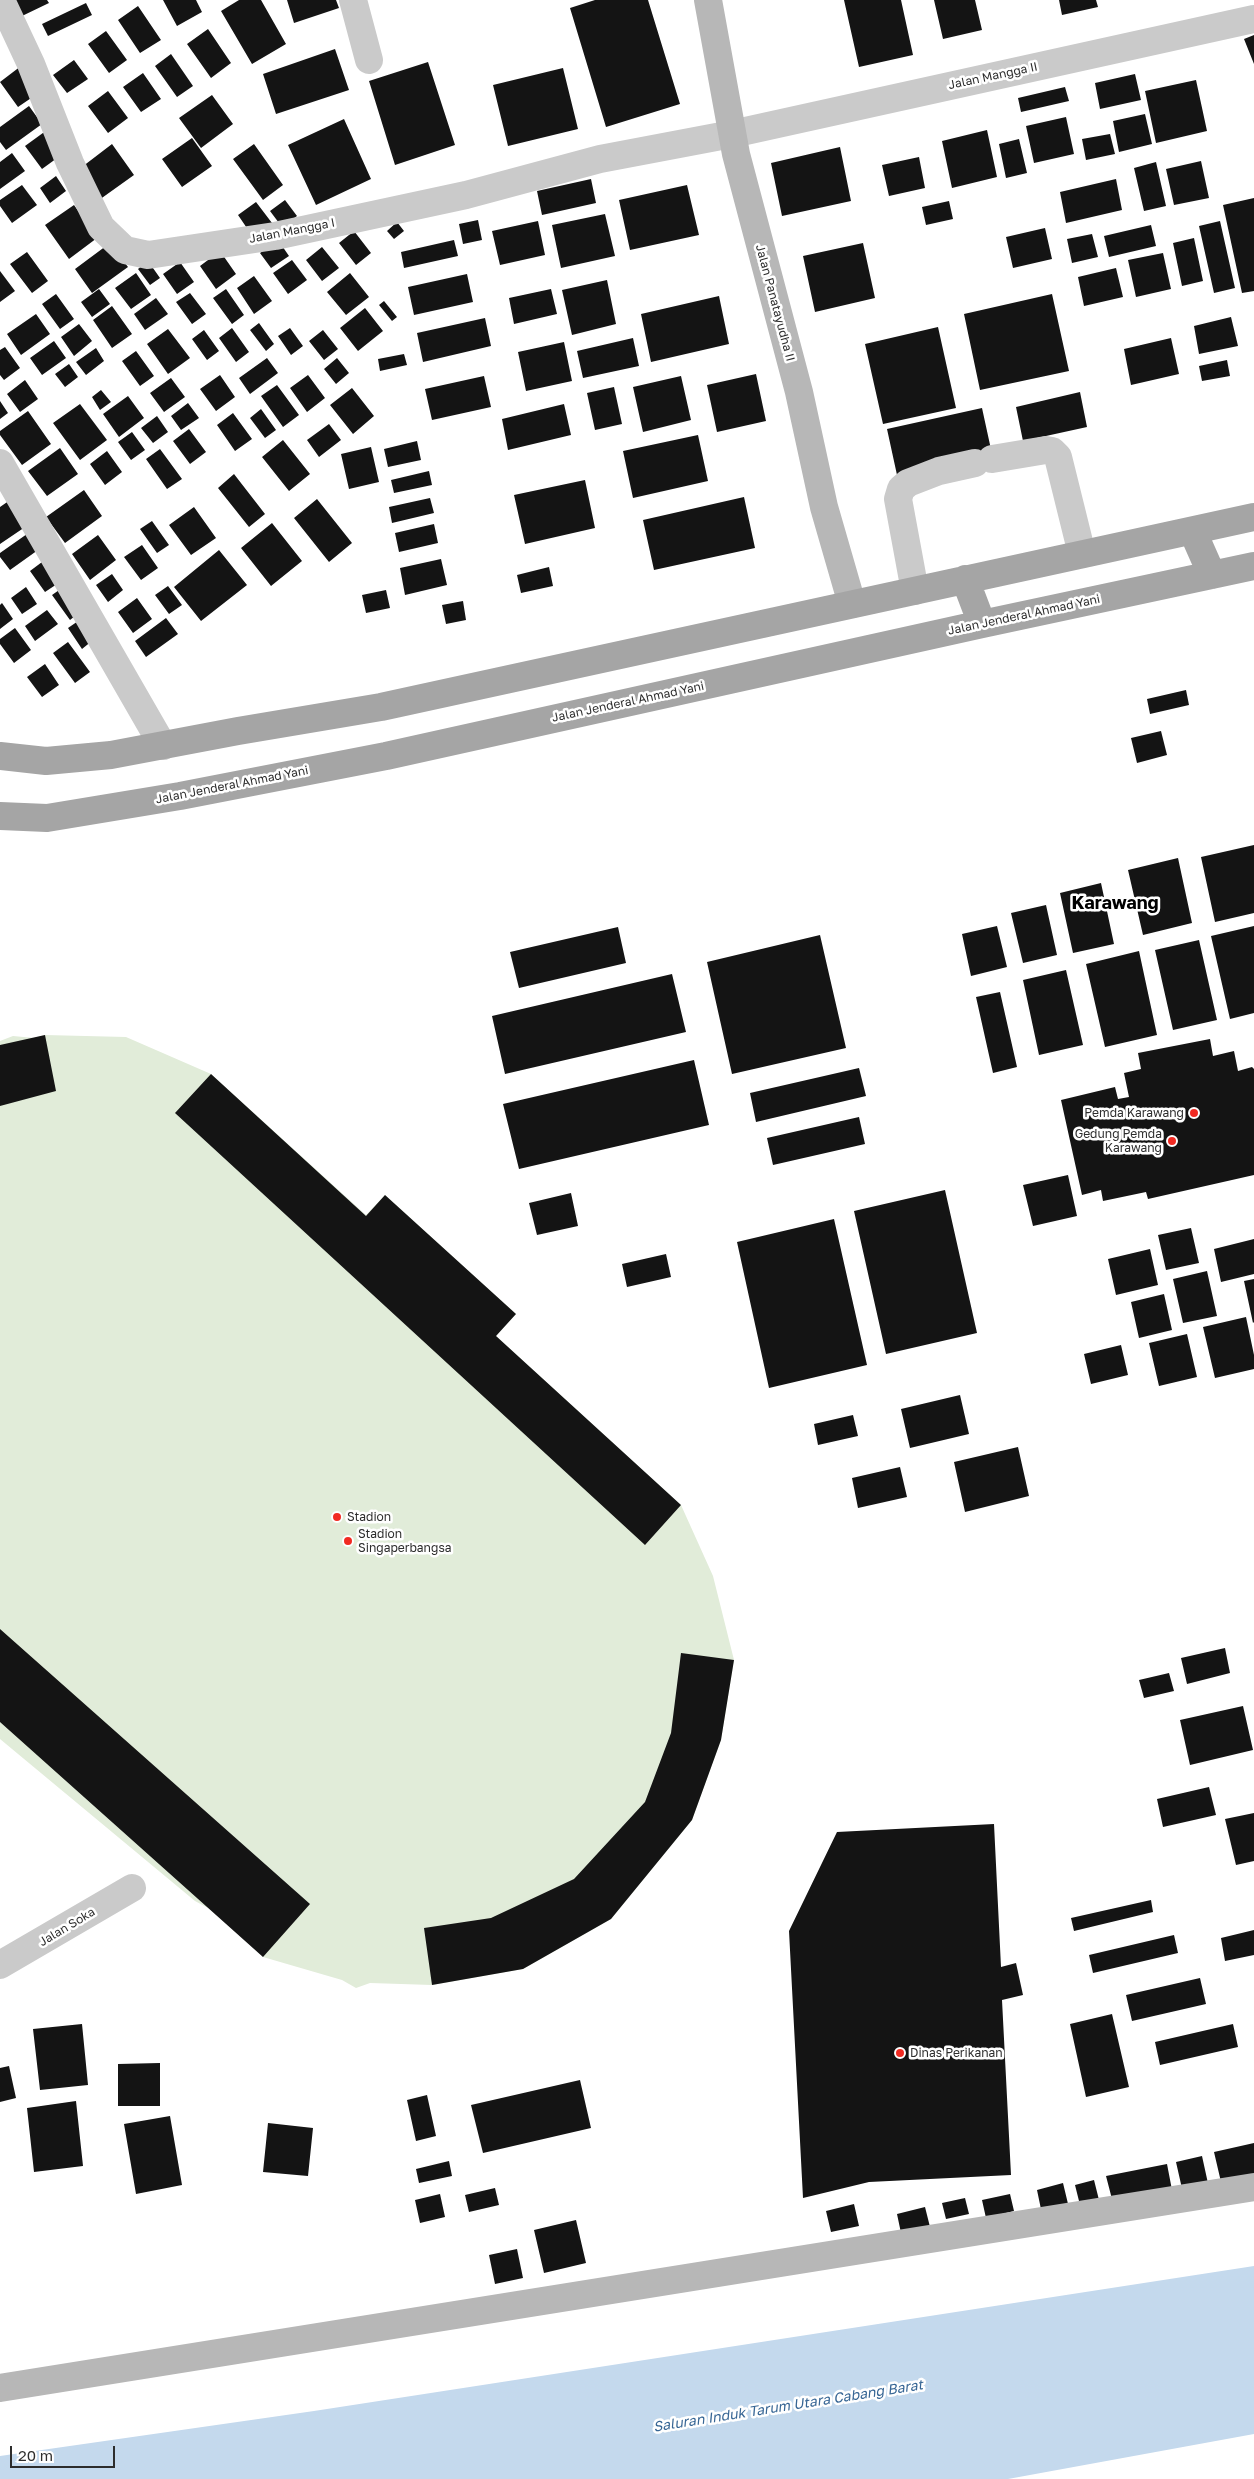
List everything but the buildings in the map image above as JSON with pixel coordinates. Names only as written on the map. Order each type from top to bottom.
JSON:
[{"type":"main road","points":[[0,756],[46,761],[111,755],[381,707],[965,579],[1193,532],[1254,517]]},
{"type":"main road","points":[[1193,532],[1212,575]]},
{"type":"main road","name":"Jalan Jenderal Ahmad Yani","points":[[0,816],[47,818],[180,796],[386,756],[982,624],[1254,566]]},
{"type":"main road","points":[[965,579],[982,624]]},
{"type":"street","name":"Jalan Mangga I","points":[[1,0],[31,64],[70,163],[101,227],[125,250],[148,255],[275,236],[466,195],[600,159],[732,134]]},
{"type":"street","points":[[353,0],[369,60]]},
{"type":"street","name":"Jalan Panatayudha II","points":[[708,0],[732,134],[799,392],[824,507],[852,604]]},
{"type":"street","name":"Jalan Mangga II","points":[[732,134],[1254,19]]},
{"type":"street","points":[[915,590],[898,499],[901,488],[908,482],[938,471],[983,461],[1046,450],[1052,451],[1058,457],[1082,554]]},
{"type":"street","points":[[0,463],[163,746]]},
{"type":"street","name":"Jalan Soka","points":[[0,1965],[132,1888]]},
{"type":"street","points":[[0,2388],[1254,2186]]},
{"type":"green space","name":"Stadion Singaperbangsa","points":[[45,1035],[126,1037],[211,1074],[366,1215],[385,1195],[516,1314],[496,1336],[681,1505],[713,1576],[734,1660],[721,1740],[692,1820],[611,1919],[523,1969],[432,1985],[370,1983],[356,1988],[342,1980],[263,1957],[210,1909],[195,1901],[0,1739],[0,1041],[13,1036],[34,1038]]},
{"type":"water","name":"Saluran Induk Tarum Utara Cabang Barat","points":[[1254,2266],[1254,2434],[1008,2479],[0,2479],[0,2456],[314,2411]]},
{"type":"place","name":"Pemda Karawang","points":[[1194,1113]]},
{"type":"place","name":"Gedung Pemda Karawang","points":[[1172,1141]]},
{"type":"place","name":"Stadion","points":[[337,1517]]},
{"type":"place","name":"Stadion Singaperbangsa","points":[[348,1541]]},
{"type":"place","name":"Dinas Perikanan","points":[[900,2053]]},
{"type":"district","name":"Karawang","points":[[1115,903]]}]
